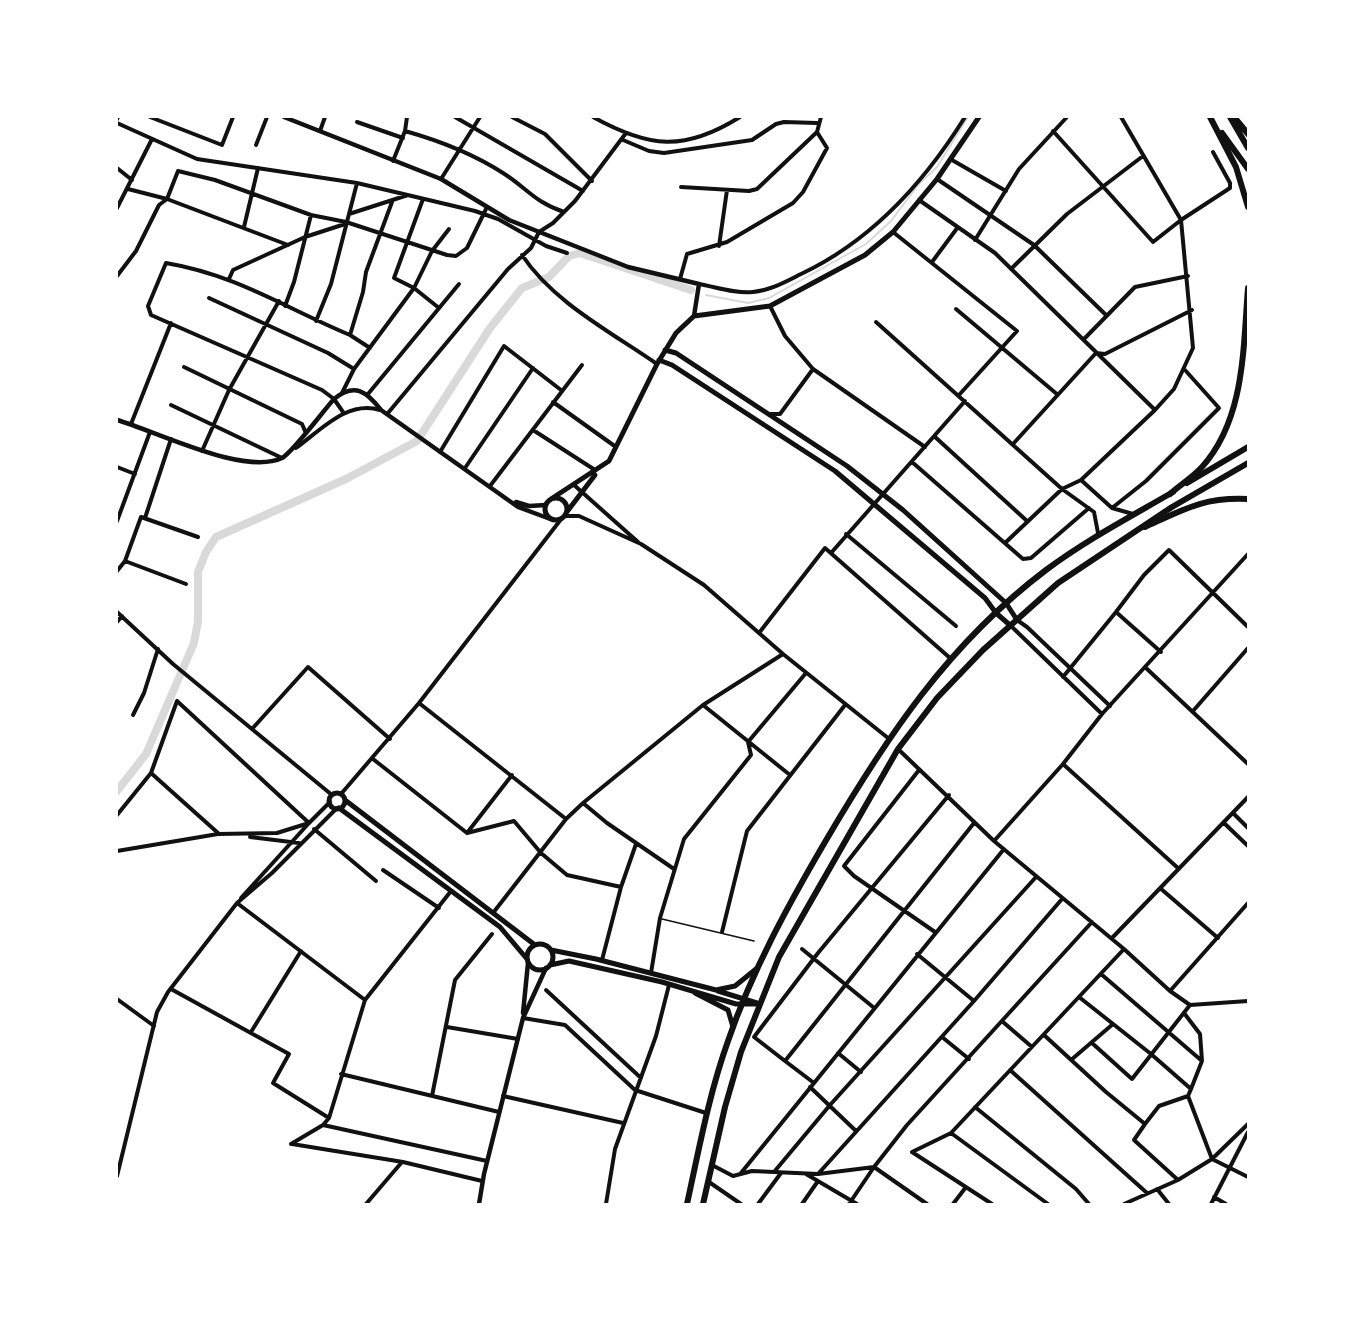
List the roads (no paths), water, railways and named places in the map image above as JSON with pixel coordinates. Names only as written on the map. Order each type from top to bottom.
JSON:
[{"type":"main road","points":[[597,471],[565,516],[552,520],[547,516],[546,505],[551,500],[609,461],[658,362],[676,333],[694,316],[770,306],[865,255],[893,232],[938,179],[979,117]]},
{"type":"main road","points":[[1210,117],[1248,169]]},
{"type":"main road","points":[[1210,117],[1236,167],[1248,207]]},
{"type":"main road","points":[[1230,117],[1248,148]]},
{"type":"main road","points":[[1234,117],[1248,134]]},
{"type":"main road","points":[[1170,494],[1202,467],[1229,421],[1237,401],[1248,288]]},
{"type":"main road","points":[[666,350],[676,353],[839,460],[884,494],[1006,603],[1017,620]]},
{"type":"main road","points":[[658,362],[672,364],[825,465],[986,598],[996,613],[1011,626]]},
{"type":"main road","points":[[687,1204],[706,1113],[733,1027],[757,967],[806,875],[888,738],[950,658],[1006,603],[1044,571],[1098,534],[1248,447]]},
{"type":"main road","points":[[704,1204],[725,1107],[759,1004],[779,957],[898,749],[938,698],[983,650],[1058,583],[1172,507],[1248,463]]},
{"type":"main road","points":[[1145,527],[1200,502],[1222,498],[1248,499]]},
{"type":"main road","points":[[551,500],[562,500],[566,506],[565,516]]},
{"type":"main road","points":[[535,945],[345,800],[341,794],[332,795],[330,802],[500,927],[535,969],[569,961],[694,992],[759,1004]]},
{"type":"main road","points":[[338,808],[345,800]]},
{"type":"main road","points":[[527,961],[528,950],[535,945],[544,944],[551,950],[602,960],[716,990],[743,1001]]},
{"type":"main road","points":[[548,967],[553,958],[551,950]]},
{"type":"main road","points":[[716,990],[735,986],[757,967]]},
{"type":"main road","points":[[694,992],[700,998],[728,1010],[733,1027]]},
{"type":"street","points":[[150,117],[222,145],[233,117]]},
{"type":"street","points":[[256,145],[267,117]]},
{"type":"street","points":[[284,117],[441,179],[486,209],[539,233],[628,267],[680,281],[752,292],[776,286],[827,262],[867,235],[902,201],[965,117]]},
{"type":"street","points":[[320,132],[325,117]]},
{"type":"street","points":[[393,161],[403,138],[407,117]]},
{"type":"street","points":[[455,117],[583,191]]},
{"type":"street","points":[[441,179],[480,117]]},
{"type":"street","points":[[512,117],[545,134],[592,181]]},
{"type":"street","points":[[593,117],[626,133],[655,142],[673,143],[699,136],[740,117]]},
{"type":"street","points":[[680,281],[687,254],[719,246],[776,215],[803,192],[827,148],[817,132],[817,123],[821,117]]},
{"type":"street","points":[[975,240],[1019,169],[1066,117]]},
{"type":"street","points":[[1005,543],[1062,489],[1081,480],[1155,410],[1174,389],[1185,370],[1193,348],[1192,309],[1181,220],[1159,178],[1143,156],[1121,117]]},
{"type":"street","points":[[117,119],[152,139],[197,159],[357,183],[409,195],[498,219],[546,246],[567,253]]},
{"type":"street","points":[[623,140],[649,151],[675,152],[752,140],[776,124],[797,121],[817,123]]},
{"type":"street","points":[[357,122],[403,138]]},
{"type":"street","points":[[405,131],[430,138],[501,172],[541,204],[564,212]]},
{"type":"street","points":[[1053,131],[1095,176],[1102,189],[1153,242],[1181,220],[1230,188],[1230,183],[1213,152]]},
{"type":"street","points":[[681,187],[750,191],[757,189],[817,132]]},
{"type":"street","points":[[388,413],[532,245],[539,233],[564,212],[592,181],[626,133]]},
{"type":"street","points":[[117,208],[152,139]]},
{"type":"street","points":[[1011,269],[1066,214],[1143,156]]},
{"type":"street","points":[[952,160],[1006,191]]},
{"type":"street","points":[[117,168],[132,180]]},
{"type":"street","points":[[244,227],[258,168]]},
{"type":"street","points":[[117,276],[136,250],[159,205],[167,198],[178,171],[311,215],[346,223],[447,255],[462,254],[486,209]]},
{"type":"street","points":[[938,179],[1034,245],[1106,315]]},
{"type":"street","points":[[316,321],[331,284],[357,183]]},
{"type":"street","points":[[128,189],[167,198],[288,245]]},
{"type":"street","points":[[719,246],[727,190]]},
{"type":"street","points":[[349,214],[409,195]]},
{"type":"street","points":[[423,199],[394,278],[414,288],[439,308]]},
{"type":"street","points":[[919,200],[958,227],[1011,269],[1155,410]]},
{"type":"street","points":[[350,335],[366,272],[392,202]]},
{"type":"street","points":[[285,306],[294,282],[311,215]]},
{"type":"street","points":[[230,279],[233,270],[305,237],[346,223]]},
{"type":"street","points":[[932,262],[958,227]]},
{"type":"street","points":[[342,393],[354,369],[414,288],[432,250],[449,229]]},
{"type":"street","points":[[893,232],[1017,331],[959,395]]},
{"type":"street","points":[[522,255],[531,269],[553,290],[658,362]]},
{"type":"street","points":[[343,412],[334,399],[322,390],[151,315],[148,306],[166,263],[203,269],[230,279],[350,335],[370,348]]},
{"type":"street","points":[[1084,339],[1135,287],[1188,276]]},
{"type":"street","points":[[368,393],[459,284]]},
{"type":"street","points":[[694,316],[699,284]]},
{"type":"street","points":[[209,298],[235,308],[265,326],[328,353],[354,369]]},
{"type":"street","points":[[202,452],[229,390],[279,301]]},
{"type":"street","points":[[770,306],[785,336],[813,369],[925,447]]},
{"type":"street","points":[[956,309],[1058,395]]},
{"type":"street","points":[[1096,353],[1105,354],[1192,309]]},
{"type":"street","points":[[876,322],[1062,489],[1094,512],[1098,534]]},
{"type":"street","points":[[131,424],[171,323]]},
{"type":"street","points":[[439,452],[504,346],[561,390]]},
{"type":"street","points":[[1013,444],[1096,353]]},
{"type":"street","points":[[490,486],[582,365]]},
{"type":"street","points":[[184,367],[302,424],[304,431]]},
{"type":"street","points":[[465,468],[533,368]]},
{"type":"street","points":[[769,414],[780,414],[813,369]]},
{"type":"street","points":[[1112,508],[1146,481],[1219,408],[1185,370]]},
{"type":"street","points":[[283,457],[304,431],[342,393],[356,390],[368,393],[381,410]]},
{"type":"street","points":[[831,553],[965,401]]},
{"type":"street","points":[[553,402],[617,448]]},
{"type":"street","points":[[171,405],[283,457]]},
{"type":"street","points":[[117,420],[202,452],[248,460],[283,457],[343,412],[362,406],[381,410],[414,431],[432,447],[503,496],[530,513],[552,520]]},
{"type":"street","points":[[533,430],[597,471]]},
{"type":"street","points":[[117,520],[150,432]]},
{"type":"street","points":[[934,436],[1027,521]]},
{"type":"street","points":[[145,518],[171,439]]},
{"type":"street","points":[[912,462],[1023,559],[1031,558],[1089,508]]},
{"type":"street","points":[[117,467],[135,474]]},
{"type":"street","points":[[1081,480],[1112,508],[1133,514]]},
{"type":"street","points":[[574,485],[641,544],[704,585],[844,705],[888,738]]},
{"type":"street","points":[[503,496],[529,506],[546,505]]},
{"type":"street","points":[[341,794],[420,704],[565,516],[579,516],[641,544]]},
{"type":"street","points":[[117,572],[125,561],[141,517],[198,537]]},
{"type":"street","points":[[846,534],[956,626]]},
{"type":"street","points":[[759,633],[825,548],[950,658]]},
{"type":"street","points":[[1063,677],[1144,576],[1169,550],[1248,627]]},
{"type":"street","points":[[994,841],[1063,764],[1102,714],[1248,554]]},
{"type":"street","points":[[125,561],[186,584]]},
{"type":"street","points":[[117,612],[173,663],[332,795]]},
{"type":"street","points":[[1116,612],[1161,652]]},
{"type":"street","points":[[117,622],[122,616]]},
{"type":"street","points":[[1017,620],[1110,706]]},
{"type":"street","points":[[1011,626],[1102,714]]},
{"type":"street","points":[[1192,711],[1248,648]]},
{"type":"street","points":[[133,715],[144,693],[158,649]]},
{"type":"street","points":[[493,913],[566,819],[583,803],[703,705],[783,654]]},
{"type":"street","points":[[252,729],[308,666],[390,739]]},
{"type":"street","points":[[1146,668],[1248,764]]},
{"type":"street","points":[[748,742],[806,673]]},
{"type":"street","points":[[117,814],[151,773],[177,701],[309,823]]},
{"type":"street","points":[[420,704],[566,819]]},
{"type":"street","points":[[703,705],[790,776]]},
{"type":"street","points":[[722,932],[747,831],[844,705]]},
{"type":"street","points":[[651,973],[660,918],[684,839],[751,754],[748,742]]},
{"type":"street","points":[[898,749],[949,795],[994,841],[1125,949],[1170,991],[1190,1005],[1248,1001]]},
{"type":"street","points":[[373,759],[467,833]]},
{"type":"street","points":[[1063,764],[1179,869]]},
{"type":"street","points":[[919,770],[844,866],[854,876],[935,932]]},
{"type":"street","points":[[151,773],[218,834]]},
{"type":"street","points":[[467,833],[512,775]]},
{"type":"street","points":[[814,1083],[754,1037],[813,959],[949,795]]},
{"type":"street","points":[[1112,938],[1248,797]]},
{"type":"street","points":[[117,1176],[157,1012],[171,989],[252,882],[330,802]]},
{"type":"street","points":[[583,803],[636,844],[674,869]]},
{"type":"street","points":[[237,903],[272,873],[314,829],[338,808]]},
{"type":"street","points":[[1233,813],[1248,828]]},
{"type":"street","points":[[467,833],[514,821],[541,853],[567,875],[621,887]]},
{"type":"street","points":[[117,851],[218,834],[277,834],[309,823]]},
{"type":"street","points":[[785,1061],[974,823]]},
{"type":"street","points":[[1224,823],[1248,846]]},
{"type":"street","points":[[314,829],[376,880]]},
{"type":"street","points":[[244,835],[300,843]]},
{"type":"street","points":[[602,960],[621,887],[636,844]]},
{"type":"street","points":[[741,1173],[873,1007],[1004,849]]},
{"type":"street","points":[[383,870],[439,908]]},
{"type":"street","points":[[774,1172],[830,1105],[1036,877]]},
{"type":"street","points":[[1160,888],[1218,938]]},
{"type":"street","points":[[452,890],[365,1000],[329,1118],[322,1125],[291,1144],[403,1162],[482,1181]]},
{"type":"street","points":[[818,1174],[975,1001],[1062,899]]},
{"type":"street","points":[[237,903],[365,1000]]},
{"type":"street","points":[[1170,991],[1248,903]]},
{"type":"street","points":[[850,1202],[874,1167],[908,1125],[1092,922]]},
{"type":"street","points":[[432,1096],[455,980],[492,934]]},
{"type":"street","points":[[802,949],[873,1007]]},
{"type":"street","points":[[992,1204],[912,1152],[951,1133],[1125,949]]},
{"type":"street","points":[[251,1032],[301,951]]},
{"type":"street","points":[[917,954],[975,1001]]},
{"type":"street","points":[[479,1204],[482,1181],[502,1096],[523,1018],[527,961]]},
{"type":"street","points":[[523,1018],[548,967]]},
{"type":"street","points":[[1101,974],[1202,1061]]},
{"type":"street","points":[[606,1204],[615,1149],[656,1036],[669,985]]},
{"type":"street","points":[[171,989],[289,1054],[273,1083],[329,1118]]},
{"type":"street","points":[[546,990],[641,1078]]},
{"type":"street","points":[[1079,997],[1191,1089]]},
{"type":"street","points":[[117,999],[154,1026]]},
{"type":"street","points":[[1092,1044],[1132,1079],[1190,1005]]},
{"type":"street","points":[[1184,1013],[1200,1034],[1202,1061],[1188,1096],[1212,1159],[1248,1177]]},
{"type":"street","points":[[523,1018],[565,1025],[635,1090],[706,1113]]},
{"type":"street","points":[[1003,1022],[1032,1047]]},
{"type":"street","points":[[1071,1060],[1113,1024]]},
{"type":"street","points":[[447,1027],[518,1039]]},
{"type":"street","points":[[1044,1035],[1145,1124]]},
{"type":"street","points":[[942,1037],[969,1059]]},
{"type":"street","points":[[838,1053],[861,1072]]},
{"type":"street","points":[[1010,1070],[1148,1193]]},
{"type":"street","points":[[341,1074],[499,1112]]},
{"type":"street","points":[[810,1088],[856,1131]]},
{"type":"street","points":[[502,1096],[623,1123]]},
{"type":"street","points":[[1178,1180],[1134,1140],[1159,1106],[1188,1096]]},
{"type":"street","points":[[975,1107],[1076,1190],[1089,1204]]},
{"type":"street","points":[[1124,1204],[1178,1180],[1212,1159],[1248,1124]]},
{"type":"street","points":[[322,1125],[487,1161]]},
{"type":"street","points":[[951,1133],[1047,1204]]},
{"type":"street","points":[[1211,1204],[1248,1133]]},
{"type":"street","points":[[366,1204],[403,1162]]},
{"type":"street","points":[[712,1165],[733,1176],[741,1173],[774,1172],[818,1174],[874,1167],[927,1204]]},
{"type":"street","points":[[758,1204],[782,1172]]},
{"type":"street","points":[[803,1172],[850,1202],[857,1204]]},
{"type":"street","points":[[802,1204],[818,1181]]},
{"type":"street","points":[[708,1182],[741,1204]]},
{"type":"street","points":[[953,1204],[966,1187]]},
{"type":"street","points":[[1157,1189],[1170,1204]]},
{"type":"street","points":[[1214,1197],[1226,1204]]},
{"type":"street","points":[[1134,1200],[1137,1204]]},
{"type":"lane","points":[[660,918],[754,941]]},
{"type":"waterway","points":[[706,295],[748,303],[769,298],[866,244],[891,221],[919,184],[937,167],[968,117]]},
{"type":"waterway","points":[[117,791],[146,754],[194,643],[198,621],[198,572],[206,552],[216,537],[346,479],[417,441],[490,328],[522,288],[549,277],[569,256],[580,253],[691,290]]}]
